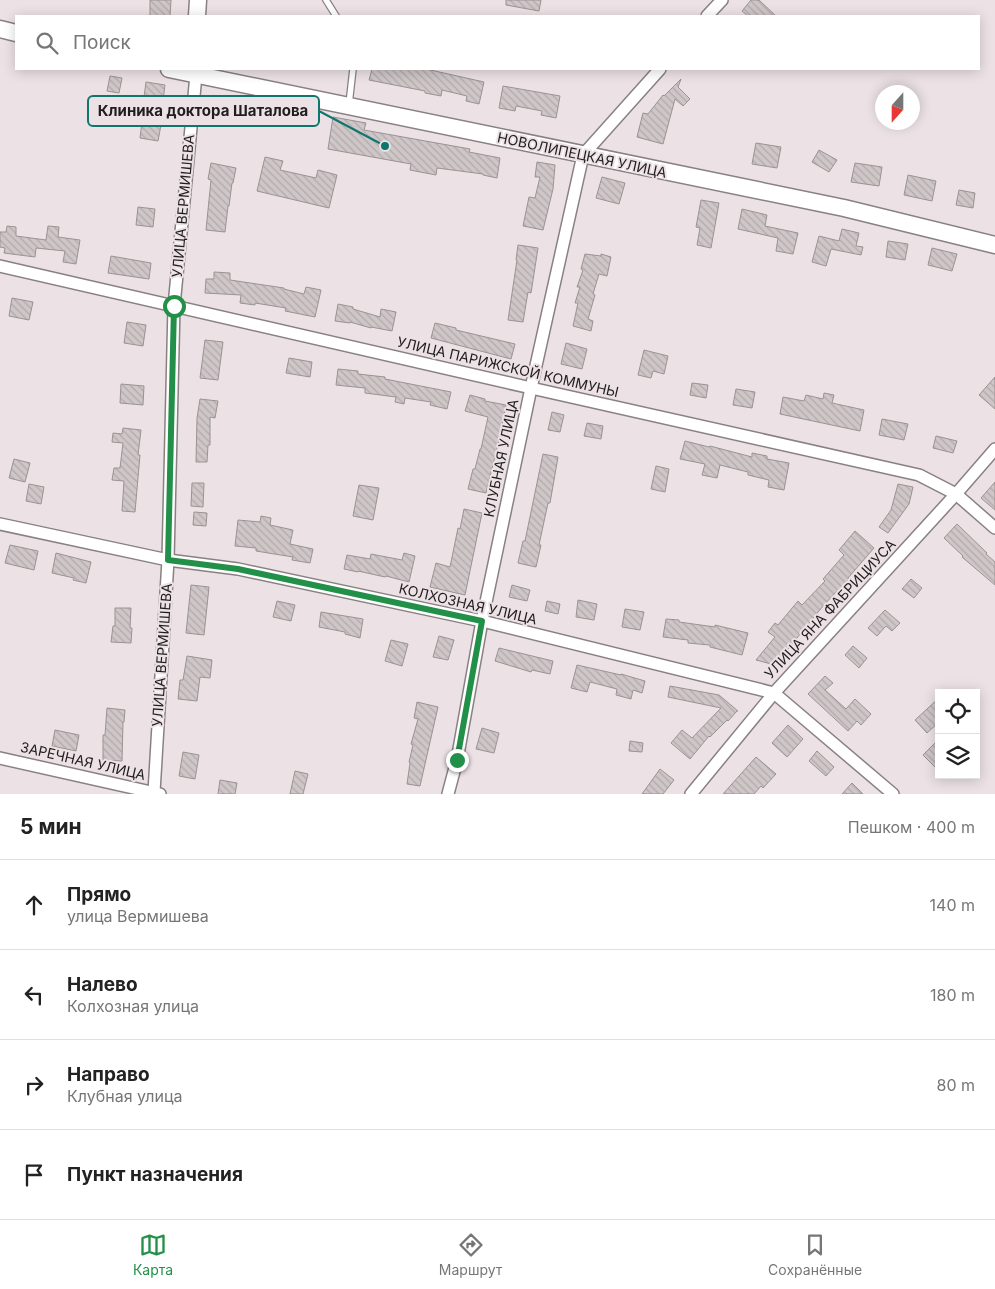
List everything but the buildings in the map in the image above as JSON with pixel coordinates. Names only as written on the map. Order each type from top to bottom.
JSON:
[{"type":"street","points":[[197,15],[198,0]]},
{"type":"street","points":[[708,15],[722,0]]},
{"type":"street","points":[[0,30],[15,33]]},
{"type":"street","name":"НОВОЛИПЕЦКАЯ УЛИЦА","points":[[178,70],[196,72],[348,106],[844,208],[995,245]]},
{"type":"street","name":"КЛУБНАЯ УЛИЦА","points":[[448,794],[457,760],[482,621],[531,388],[583,155],[659,70]]},
{"type":"street","name":"УЛИЦА ВЕРМИШЕВА","points":[[157,793],[168,560],[174,306],[196,72]]},
{"type":"street","name":"УЛИЦА ПАРИЖСКОЙ КОММУНЫ","points":[[0,266],[919,475],[956,494],[995,528]]},
{"type":"street","name":"УЛИЦА ЯНА ФАБРИЦИУСА","points":[[691,794],[774,693],[995,449]]},
{"type":"street","name":"КОЛХОЗНАЯ УЛИЦА","points":[[0,524],[168,560],[238,569],[482,621],[774,693],[892,794]]},
{"type":"street","name":"ЗАРЕЧНАЯ УЛИЦА","points":[[0,758],[157,793]]},
{"type":"lane","points":[[326,0],[335,15]]},
{"type":"lane","points":[[348,106],[353,70]]},
{"type":"place","name":"Клиника доктора Шаталова","points":[[385,146]]},
{"type":"route","points":[[174,306],[168,560],[238,569],[482,621],[457,760]]}]
